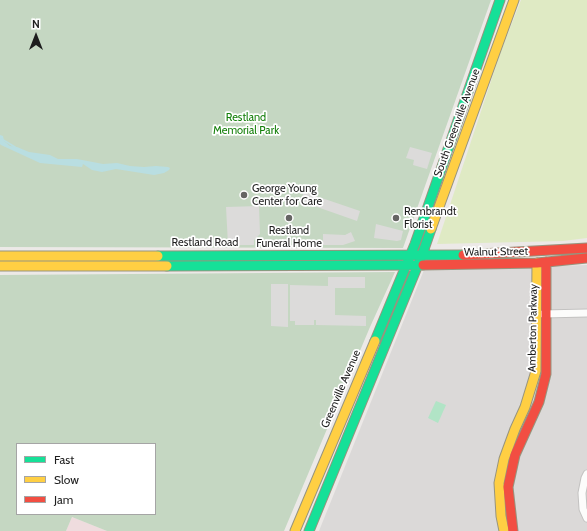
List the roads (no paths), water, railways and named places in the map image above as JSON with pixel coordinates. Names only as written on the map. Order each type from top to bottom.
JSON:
[{"type":"main road","name":"South Greenville Avenue","points":[[410,255],[428,208],[500,0]]},
{"type":"main road","name":"South Greenville Avenue","points":[[422,255],[514,0]]},
{"type":"main road","points":[[443,162],[454,166]]},
{"type":"main road","points":[[428,208],[438,212]]},
{"type":"main road","name":"Walnut Street","points":[[410,255],[479,255],[587,248]]},
{"type":"main road","name":"Restland Road","points":[[0,256],[410,255]]},
{"type":"main road","name":"Greenville Avenue","points":[[294,531],[410,255]]},
{"type":"main road","points":[[309,531],[422,255]]},
{"type":"main road","name":"Walnut Street","points":[[406,265],[541,263],[587,258]]},
{"type":"main road","name":"Amberton Parkway","points":[[513,531],[508,487],[519,444],[539,402],[547,358],[546,314],[541,263]]},
{"type":"main road","name":"Amberton Parkway","points":[[504,531],[501,516],[499,483],[504,459],[525,407],[536,371],[536,314],[541,263]]},
{"type":"main road","name":"Restland Road","points":[[0,266],[406,265]]},
{"type":"main road","points":[[330,447],[342,452]]},
{"type":"street","points":[[536,314],[587,314]]},
{"type":"street","points":[[586,476],[582,493],[583,509],[587,518]]},
{"type":"water","points":[[0,135],[3,136],[4,141],[10,146],[29,152],[50,155],[58,159],[77,159],[103,164],[117,163],[130,166],[156,166],[170,168],[164,173],[154,175],[116,169],[102,172],[92,170],[83,164],[82,167],[40,163],[1,145]]},
{"type":"waterway","points":[[0,138],[15,147]]},
{"type":"place","name":"George Young Center for Care","points":[[244,195]]},
{"type":"place","name":"Restland Funeral Home","points":[[289,218]]},
{"type":"place","name":"Rembrandt Florist","points":[[396,218]]},
{"type":"park label","name":"Restland Memorial Park","points":[[246,124]]}]
